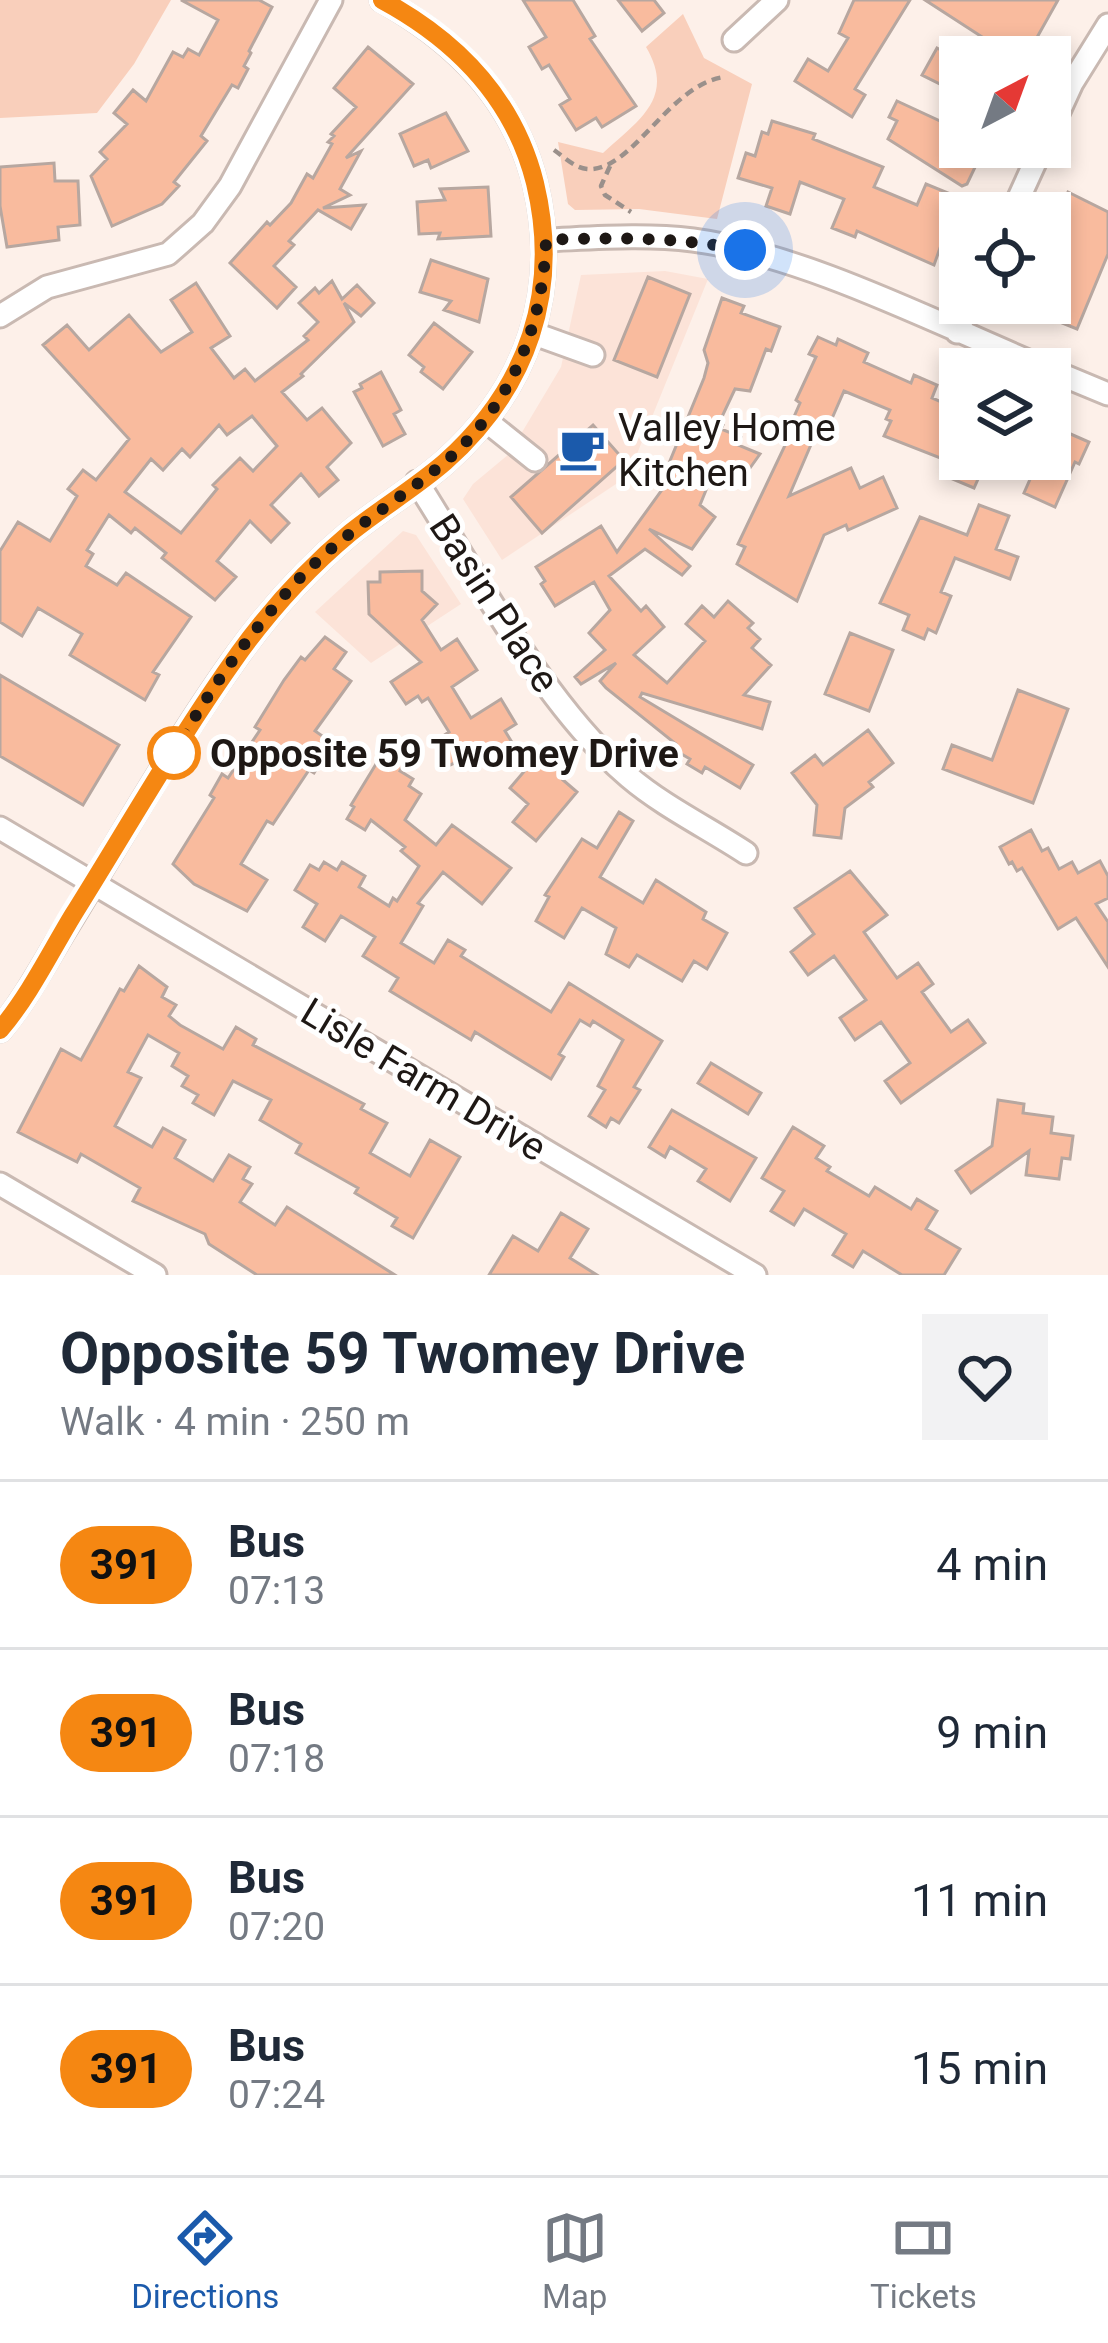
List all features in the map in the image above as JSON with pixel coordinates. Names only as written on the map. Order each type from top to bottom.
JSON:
[{"type":"street","points":[[0,316],[47,287],[168,254],[203,223],[230,186],[331,0]]},
{"type":"street","points":[[0,1030],[240,651],[298,580],[350,533],[442,465],[485,420],[508,386],[532,333],[545,272],[546,240],[530,164],[494,92],[443,39],[382,0]]},
{"type":"street","points":[[734,40],[777,0]]},
{"type":"street","points":[[1071,85],[1108,26]]},
{"type":"street","points":[[546,240],[692,240],[745,250],[805,269],[996,348]]},
{"type":"street","points":[[958,332],[961,324]]},
{"type":"street","points":[[532,333],[593,355]]},
{"type":"street","points":[[1071,379],[1108,394]]},
{"type":"street","points":[[485,420],[535,460]]},
{"type":"street","name":"Basin Place","points":[[417,482],[554,696],[591,742],[632,780],[746,853]]},
{"type":"street","name":"Lisle Farm Drive","points":[[0,828],[755,1275]]},
{"type":"street","points":[[0,1184],[155,1275]]},
{"type":"path","points":[[554,150],[592,170],[613,161],[684,93],[704,80],[724,76]]},
{"type":"path","points":[[613,161],[601,186],[605,195],[631,212]]},
{"type":"shaded area","points":[[0,0],[171,0],[134,64],[97,113],[0,118]]},
{"type":"shaded area","points":[[683,14],[704,58],[752,84],[717,219],[639,209],[575,210],[568,204],[558,142],[603,153],[640,118],[655,94],[657,80],[646,47]]},
{"type":"shaded area","points":[[665,271],[708,279],[628,476],[502,560],[463,499],[473,484],[509,454],[561,367],[581,275]]},
{"type":"shaded area","points":[[403,531],[416,535],[461,604],[371,663],[315,612]]},
{"type":"building","points":[[181,0],[259,0],[272,7],[249,51],[244,66],[248,69],[238,88],[232,85],[201,136],[207,141],[174,182],[179,186],[162,204],[112,226],[91,176],[107,159],[100,152],[127,124],[114,113],[133,90],[146,101],[173,52],[183,57],[188,49],[199,55],[218,20]]},
{"type":"building","points":[[523,0],[573,0],[595,36],[590,39],[636,106],[602,127],[596,118],[576,130],[560,105],[570,99],[549,65],[542,69],[529,47],[546,37]]},
{"type":"building","points":[[618,0],[654,0],[664,13],[642,31]]},
{"type":"building","points":[[854,0],[910,0],[855,89],[865,95],[852,117],[795,81],[808,59],[828,71],[848,38],[839,33]]},
{"type":"building","points":[[925,0],[1058,0],[1038,36],[981,36]]},
{"type":"building","points":[[368,47],[413,84],[346,158],[361,151],[340,189],[350,195],[323,208],[365,205],[351,229],[318,210],[289,241],[294,245],[274,266],[296,287],[277,308],[230,263],[291,203],[307,174],[313,178],[332,144],[328,142],[331,134],[356,107],[334,88]]},
{"type":"building","points":[[937,48],[939,49],[939,84],[922,75]]},
{"type":"building","points":[[897,101],[939,121],[939,168],[975,168],[967,184],[962,186],[888,139],[897,121],[889,117]]},
{"type":"building","points":[[446,113],[468,151],[431,168],[428,160],[414,166],[400,134]]},
{"type":"building","points":[[772,121],[815,134],[813,139],[883,167],[874,187],[917,205],[926,184],[946,192],[939,192],[939,251],[934,265],[857,231],[855,237],[832,228],[844,199],[800,182],[790,214],[766,206],[772,188],[738,178],[746,153],[755,156],[762,132],[768,134]]},
{"type":"building","points":[[54,163],[55,181],[78,181],[80,225],[58,227],[59,240],[7,247],[0,167]]},
{"type":"building","points":[[488,187],[491,236],[438,239],[440,233],[419,234],[417,202],[445,200],[440,189]]},
{"type":"building","points":[[1071,194],[1108,212],[1108,254],[1077,329],[1064,324],[1071,324]]},
{"type":"building","points":[[431,260],[488,279],[479,322],[444,310],[451,301],[420,292]]},
{"type":"building","points":[[648,277],[690,294],[657,377],[614,360]]},
{"type":"building","points":[[332,281],[342,299],[357,285],[374,303],[361,316],[344,303],[354,322],[282,392],[307,420],[322,408],[351,443],[327,467],[338,480],[319,496],[301,474],[271,505],[289,523],[271,542],[250,521],[217,561],[236,577],[215,600],[162,558],[166,553],[135,528],[131,533],[109,515],[87,550],[93,554],[86,566],[117,585],[126,573],[191,617],[153,672],[159,675],[145,700],[70,655],[82,634],[38,608],[22,636],[0,622],[0,551],[18,522],[50,541],[77,496],[68,489],[83,470],[96,480],[129,439],[43,345],[67,325],[89,350],[129,315],[161,352],[192,332],[171,300],[196,283],[230,336],[211,348],[234,378],[245,369],[255,381],[308,340],[304,336],[318,322],[299,303],[315,288],[319,293]],"holes":[[[252,416],[277,446],[253,471],[240,458],[213,485],[217,489],[181,533],[125,492],[151,459],[163,470],[182,449],[190,457],[219,425],[227,435]]]},
{"type":"building","points":[[722,298],[744,306],[741,313],[780,327],[750,391],[735,389],[719,423],[721,429],[741,437],[738,445],[760,454],[745,475],[717,463],[700,505],[715,517],[692,549],[649,529],[690,566],[682,575],[645,549],[609,576],[641,611],[646,606],[664,627],[634,655],[667,683],[705,641],[686,624],[702,606],[714,617],[728,601],[753,623],[748,628],[760,639],[752,648],[771,665],[744,695],[770,702],[762,729],[642,693],[640,697],[753,765],[740,788],[705,767],[702,773],[687,764],[690,759],[673,749],[676,744],[606,688],[600,681],[616,663],[581,684],[575,677],[605,650],[589,633],[610,610],[594,582],[555,606],[536,567],[601,526],[617,552],[672,476],[665,473],[704,378],[708,363],[704,350]]},
{"type":"building","points":[[434,323],[472,352],[443,389],[409,355]]},
{"type":"building","points":[[818,337],[836,345],[838,339],[868,353],[864,362],[911,383],[914,375],[937,385],[932,398],[939,401],[939,457],[884,436],[890,410],[844,391],[830,423],[822,419],[789,496],[851,468],[860,488],[883,477],[897,508],[848,530],[846,525],[824,535],[797,601],[737,564],[745,547],[738,544],[789,437],[800,403],[796,400],[816,357],[809,354]]},
{"type":"building","points":[[381,372],[401,410],[394,414],[405,434],[383,446],[354,392]]},
{"type":"building","points":[[593,425],[624,460],[542,533],[511,497]]},
{"type":"building","points":[[1071,434],[1089,442],[1079,464],[1075,462],[1071,471]]},
{"type":"building","points":[[955,480],[978,480],[974,488]]},
{"type":"building","points":[[1030,480],[1067,480],[1055,507],[1024,493]]},
{"type":"building","points":[[979,505],[1009,516],[996,549],[1018,557],[1010,579],[955,558],[941,592],[951,596],[936,633],[928,629],[924,639],[903,630],[909,615],[880,603],[920,517],[967,535]]},
{"type":"building","points":[[422,571],[422,591],[437,604],[422,620],[441,650],[457,639],[477,670],[452,687],[471,718],[501,699],[516,724],[505,731],[513,744],[480,764],[474,754],[448,766],[440,753],[450,747],[443,736],[449,732],[428,698],[422,702],[418,696],[406,704],[391,682],[421,662],[369,614],[368,582],[380,582],[380,572]]},
{"type":"building","points":[[850,633],[893,650],[869,711],[825,694]]},
{"type":"building","points":[[325,637],[346,652],[334,669],[351,681],[315,731],[331,742],[324,757],[314,773],[309,770],[273,824],[267,821],[241,864],[267,880],[247,911],[194,884],[173,864],[214,798],[210,795],[222,774],[228,778],[260,730],[255,727],[284,680]]},
{"type":"building","points":[[0,675],[119,745],[83,805],[0,756]]},
{"type":"building","points":[[1018,690],[1068,709],[1033,803],[943,769],[952,745],[992,760]]},
{"type":"building","points":[[868,730],[893,763],[869,782],[873,787],[845,808],[841,838],[814,835],[817,805],[792,773],[815,755],[823,765]]},
{"type":"building","points":[[384,751],[404,764],[400,771],[413,779],[409,786],[421,794],[405,820],[436,845],[452,825],[511,868],[482,904],[443,872],[418,903],[423,906],[401,943],[434,963],[448,940],[465,950],[461,956],[551,1012],[569,983],[662,1041],[619,1123],[611,1118],[606,1127],[589,1116],[605,1090],[598,1086],[623,1040],[593,1021],[590,1026],[580,1020],[559,1054],[564,1057],[551,1079],[475,1032],[471,1040],[390,991],[398,978],[363,956],[375,937],[341,916],[325,941],[303,927],[317,904],[295,890],[310,865],[319,870],[324,862],[337,870],[342,862],[365,876],[359,887],[389,906],[419,866],[401,851],[405,847],[371,820],[365,830],[347,819]]},
{"type":"building","points":[[539,754],[569,773],[563,780],[577,792],[536,841],[513,822],[528,804],[510,788]]},
{"type":"building","points":[[619,812],[633,821],[600,877],[643,903],[656,880],[706,912],[703,919],[727,933],[707,969],[694,961],[682,981],[637,955],[629,967],[606,954],[616,928],[582,908],[564,938],[536,921],[549,897],[545,895],[582,839],[597,848]]},
{"type":"building","points":[[1031,830],[1059,869],[1072,862],[1078,873],[1100,861],[1108,876],[1108,898],[1096,904],[1108,922],[1108,967],[1076,918],[1058,929],[1022,868],[1017,871],[1009,864],[1000,847]]},
{"type":"building","points":[[850,871],[887,915],[864,932],[897,978],[918,963],[933,984],[922,992],[951,1032],[968,1020],[985,1043],[901,1103],[885,1081],[910,1063],[881,1022],[855,1040],[840,1018],[866,1000],[834,956],[808,975],[791,952],[814,934],[795,908]]},
{"type":"building","points":[[139,966],[167,987],[162,997],[176,1005],[169,1016],[180,1025],[223,1049],[236,1027],[256,1039],[253,1045],[364,1104],[361,1109],[387,1123],[370,1153],[410,1176],[430,1140],[460,1157],[413,1238],[392,1226],[397,1218],[355,1193],[358,1188],[296,1153],[301,1144],[260,1120],[271,1100],[233,1081],[214,1115],[193,1103],[198,1095],[182,1086],[188,1076],[172,1066],[179,1053],[148,1035],[128,1072],[141,1078],[115,1126],[152,1147],[163,1128],[185,1140],[175,1158],[213,1181],[229,1155],[250,1167],[243,1179],[252,1184],[240,1202],[275,1225],[287,1207],[395,1275],[257,1275],[209,1244],[205,1234],[133,1201],[140,1188],[81,1154],[77,1162],[18,1132],[61,1049],[81,1060],[120,989],[124,991]]},
{"type":"building","points":[[711,1063],[761,1093],[748,1114],[698,1083]]},
{"type":"building","points":[[998,1100],[1024,1104],[1023,1113],[1053,1117],[1051,1133],[1073,1136],[1070,1159],[1062,1158],[1059,1179],[1026,1175],[1029,1151],[971,1193],[956,1171],[992,1146]]},
{"type":"building","points":[[672,1110],[756,1158],[730,1201],[698,1181],[706,1169],[670,1147],[665,1157],[649,1147]]},
{"type":"building","points":[[793,1127],[824,1146],[816,1158],[830,1167],[827,1171],[869,1196],[875,1187],[911,1209],[917,1199],[937,1211],[926,1229],[960,1249],[944,1275],[902,1275],[863,1251],[853,1267],[833,1255],[846,1234],[804,1209],[794,1225],[771,1211],[784,1191],[762,1178]]},
{"type":"building","points":[[561,1213],[588,1229],[570,1258],[597,1275],[489,1275],[513,1236],[538,1251]]},
{"type":"bus line","name":"391","points":[[0,1030],[240,651],[298,580],[464,443],[485,420],[523,359],[545,272],[546,240],[530,164],[494,92],[475,68],[434,31],[382,0]]},
{"type":"place","name":"Valley Home Kitchen","points":[[582,449]]},
{"type":"place","name":"Opposite 59 Twomey Drive","points":[[174,753]]},
{"type":"route","points":[[174,753],[240,651],[298,580],[350,533],[442,465],[485,420],[523,359],[532,333],[545,272],[546,240],[692,240],[745,250]]}]
